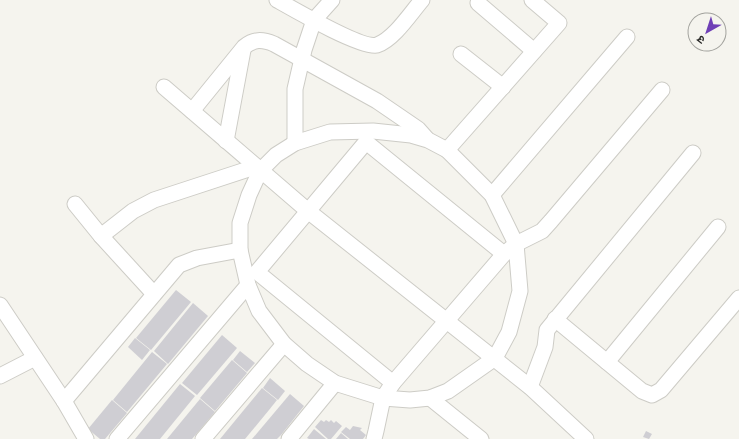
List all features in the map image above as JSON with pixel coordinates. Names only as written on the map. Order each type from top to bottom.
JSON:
[{"type":"street","points":[[277,0],[314,20],[365,44],[375,45],[384,41],[393,34],[422,0]]},
{"type":"street","points":[[295,143],[295,89],[302,59],[314,20],[332,0]]},
{"type":"street","points":[[447,150],[559,23],[532,0]]},
{"type":"street","points":[[478,3],[534,51]]},
{"type":"street","points":[[492,195],[627,37]]},
{"type":"street","points":[[192,111],[244,47],[251,42],[264,40],[302,59],[377,101],[418,129],[428,140]]},
{"type":"street","points":[[226,141],[244,47]]},
{"type":"street","points":[[461,54],[503,88]]},
{"type":"street","points":[[164,87],[308,211],[448,320],[530,387],[586,439]]},
{"type":"street","points":[[374,439],[383,398],[393,383],[504,254],[516,244],[536,235],[546,227],[662,90]]},
{"type":"street","points":[[101,236],[133,211],[154,200],[258,169],[295,143],[330,132],[373,131],[411,135],[428,140],[447,150],[492,195],[516,244],[520,291],[509,332],[495,358],[448,391],[430,398],[410,400],[383,398],[335,383],[307,364],[284,344],[259,311],[248,285],[240,250],[240,223],[258,169]]},
{"type":"street","points":[[393,383],[257,272],[366,142],[504,254]]},
{"type":"street","points":[[530,387],[545,347],[547,330],[555,318],[693,153]]},
{"type":"street","points":[[75,204],[101,236],[154,294]]},
{"type":"street","points":[[607,362],[718,226]]},
{"type":"street","points":[[64,401],[179,264],[197,258],[240,250]]},
{"type":"street","points":[[117,439],[248,285]]},
{"type":"street","points":[[555,318],[642,391],[652,395],[657,394],[661,390],[739,298]]},
{"type":"street","points":[[0,305],[64,401],[83,438]]},
{"type":"street","points":[[203,439],[284,344]]},
{"type":"street","points":[[0,376],[35,358]]},
{"type":"street","points":[[289,439],[335,383]]},
{"type":"street","points":[[430,398],[481,439]]},
{"type":"building","points":[[176,290],[191,302],[151,350],[136,338]]},
{"type":"building","points":[[193,303],[208,316],[168,364],[154,351]]},
{"type":"building","points":[[222,335],[237,348],[197,395],[182,383]]},
{"type":"building","points":[[135,338],[150,350],[142,360],[128,347]]},
{"type":"building","points":[[240,351],[255,363],[247,372],[233,360]]},
{"type":"building","points":[[152,352],[167,364],[127,412],[113,400]]},
{"type":"building","points":[[232,360],[247,373],[215,411],[200,398]]},
{"type":"building","points":[[270,378],[285,391],[278,400],[263,388]]},
{"type":"building","points":[[180,384],[195,396],[160,439],[135,439]]},
{"type":"building","points":[[262,388],[277,400],[269,410],[245,439],[220,439]]},
{"type":"building","points":[[290,394],[304,406],[281,435],[277,439],[252,439]]},
{"type":"building","points":[[200,399],[215,412],[192,439],[167,439]]},
{"type":"building","points":[[112,400],[127,413],[105,439],[100,439],[88,429]]},
{"type":"building","points":[[321,420],[324,422],[326,420],[329,422],[331,420],[334,423],[336,421],[342,426],[331,439],[328,439],[315,427]]},
{"type":"building","points":[[353,426],[362,428],[360,430],[366,435],[363,439],[350,439],[341,432],[346,427],[350,430]]},
{"type":"building","points":[[314,429],[326,439],[307,438]]},
{"type":"building","points":[[646,431],[652,434],[649,439],[643,437]]},
{"type":"building","points":[[341,433],[348,439],[336,439]]}]
